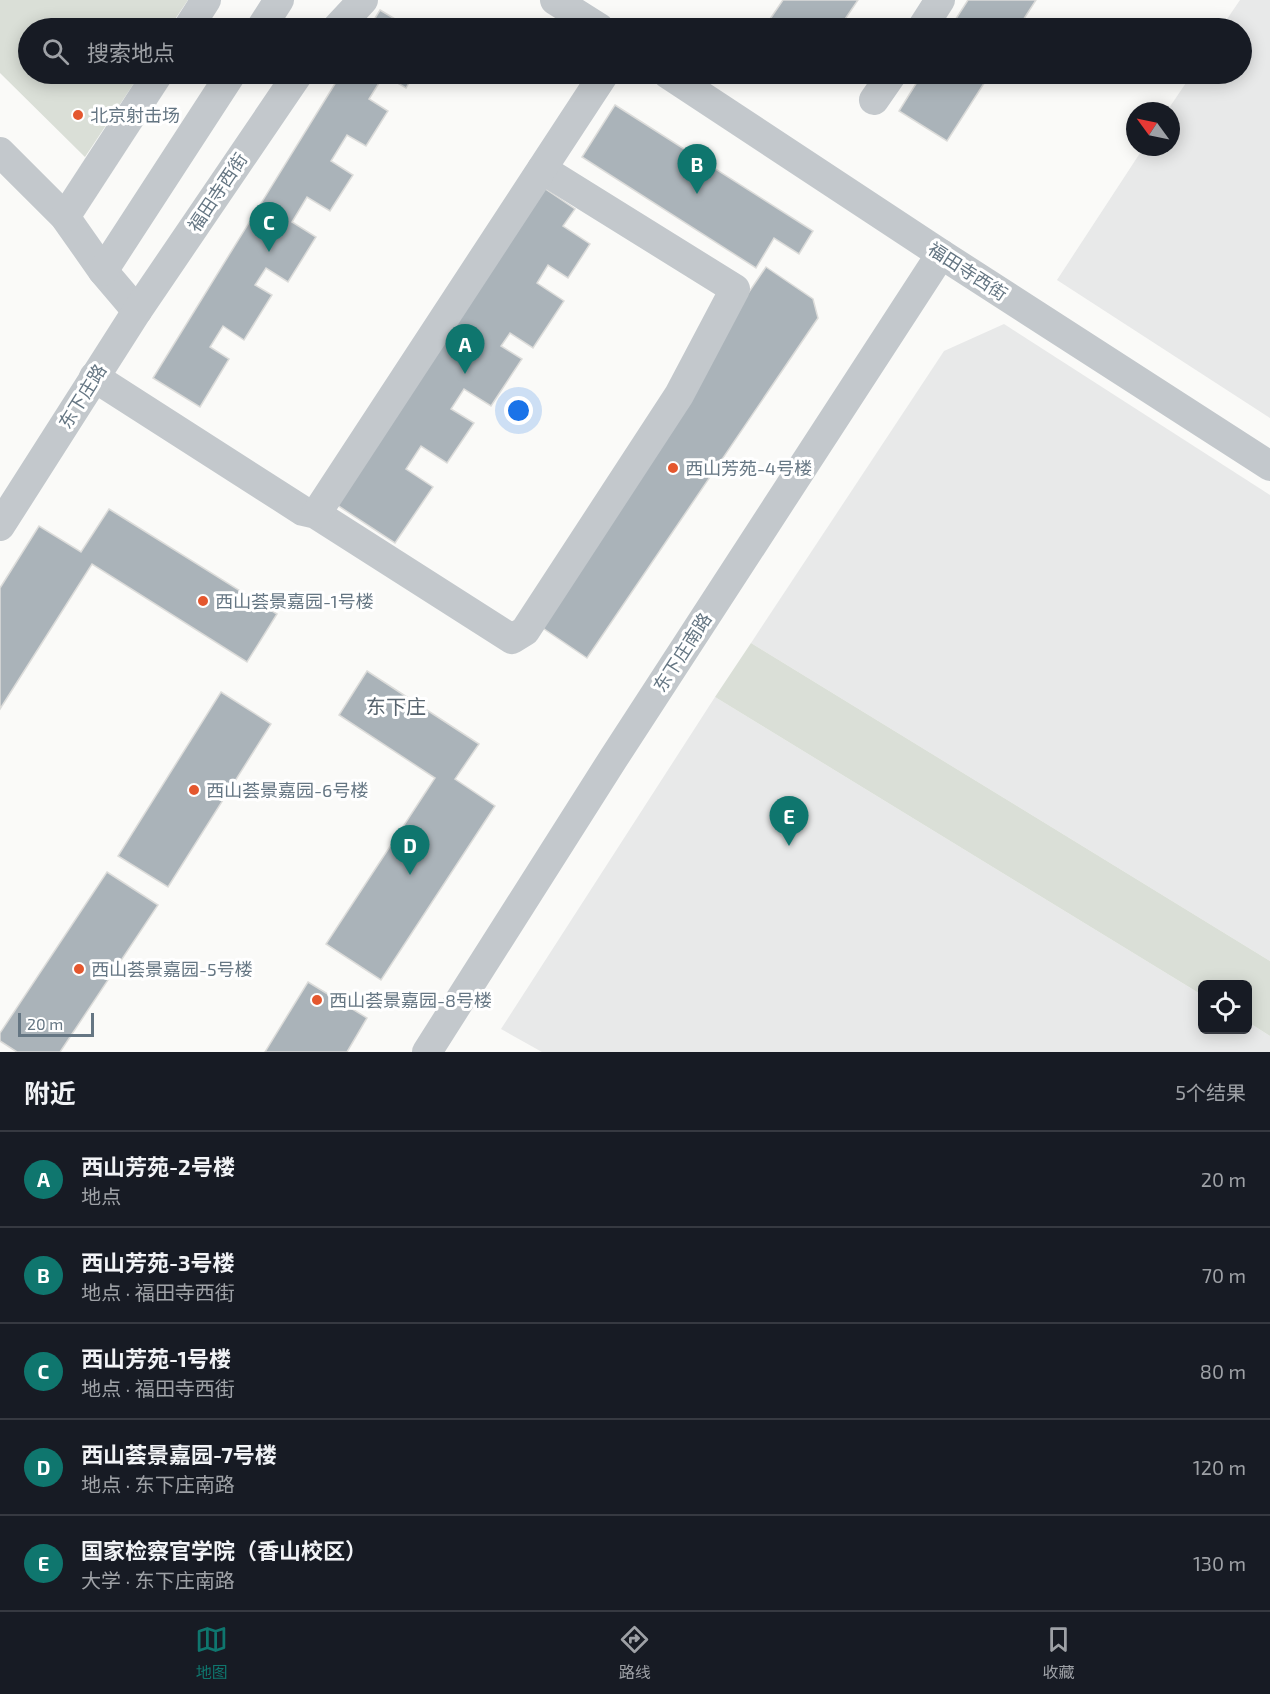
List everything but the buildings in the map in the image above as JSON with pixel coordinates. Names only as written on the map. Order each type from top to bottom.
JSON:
[{"type":"street","points":[[194,18],[206,0]]},
{"type":"street","points":[[267,18],[279,0]]},
{"type":"street","points":[[346,18],[363,0]]},
{"type":"street","points":[[555,0],[583,18]]},
{"type":"street","points":[[928,18],[940,0]]},
{"type":"street","points":[[65,217],[151,84]]},
{"type":"street","points":[[103,271],[225,84]]},
{"type":"street","name":"福田寺西街","points":[[137,311],[291,84]]},
{"type":"street","points":[[316,514],[598,84]]},
{"type":"street","name":"福田寺西街","points":[[683,84],[941,254],[1270,465]]},
{"type":"street","points":[[874,100],[885,84]]},
{"type":"street","points":[[0,152],[65,217],[103,271],[137,311]]},
{"type":"street","points":[[94,377],[303,511],[316,514],[512,639],[525,631],[679,394],[735,289],[542,170]]},
{"type":"street","name":"东下庄南路","points":[[427,1052],[613,759],[941,254]]},
{"type":"street","name":"东下庄路","points":[[0,526],[137,311]]},
{"type":"shaded area","name":"北京射击场","points":[[0,0],[188,0],[176,18],[18,18],[18,84],[133,84],[85,157],[0,73]]},
{"type":"shaded area","points":[[1240,0],[1270,0],[1270,418],[1057,280],[1138,156],[1180,156],[1180,102],[1173,102],[1185,84],[1252,84],[1252,18],[1228,18]]},
{"type":"shaded area","points":[[1004,324],[1270,495],[1270,961],[751,643],[944,351]]},
{"type":"shaded area","points":[[751,643],[1270,961],[1270,1036],[1252,1025],[1252,980],[1198,980],[1198,993],[715,697]]},
{"type":"shaded area","points":[[715,697],[1198,993],[1198,1034],[1252,1034],[1252,1025],[1270,1036],[1270,1052],[542,1052],[501,1029]]},
{"type":"place","name":"北京射击场","points":[[78,115]]},
{"type":"place","name":"西山芳苑-3号楼","points":[[697,194]]},
{"type":"place","name":"西山芳苑-1号楼","points":[[269,252]]},
{"type":"place","name":"西山芳苑-2号楼","points":[[465,374]]},
{"type":"place","name":"西山芳苑-4号楼","points":[[673,468]]},
{"type":"place","name":"西山荟景嘉园-1号楼","points":[[203,601]]},
{"type":"place","name":"西山荟景嘉园-6号楼","points":[[194,790]]},
{"type":"place","name":"国家检察官学院（香山校区）","points":[[789,846]]},
{"type":"place","name":"西山荟景嘉园-7号楼","points":[[410,875]]},
{"type":"place","name":"西山荟景嘉园-5号楼","points":[[79,969]]},
{"type":"place","name":"西山荟景嘉园-8号楼","points":[[317,1000]]},
{"type":"district","name":"东下庄","points":[[396,706]]}]
